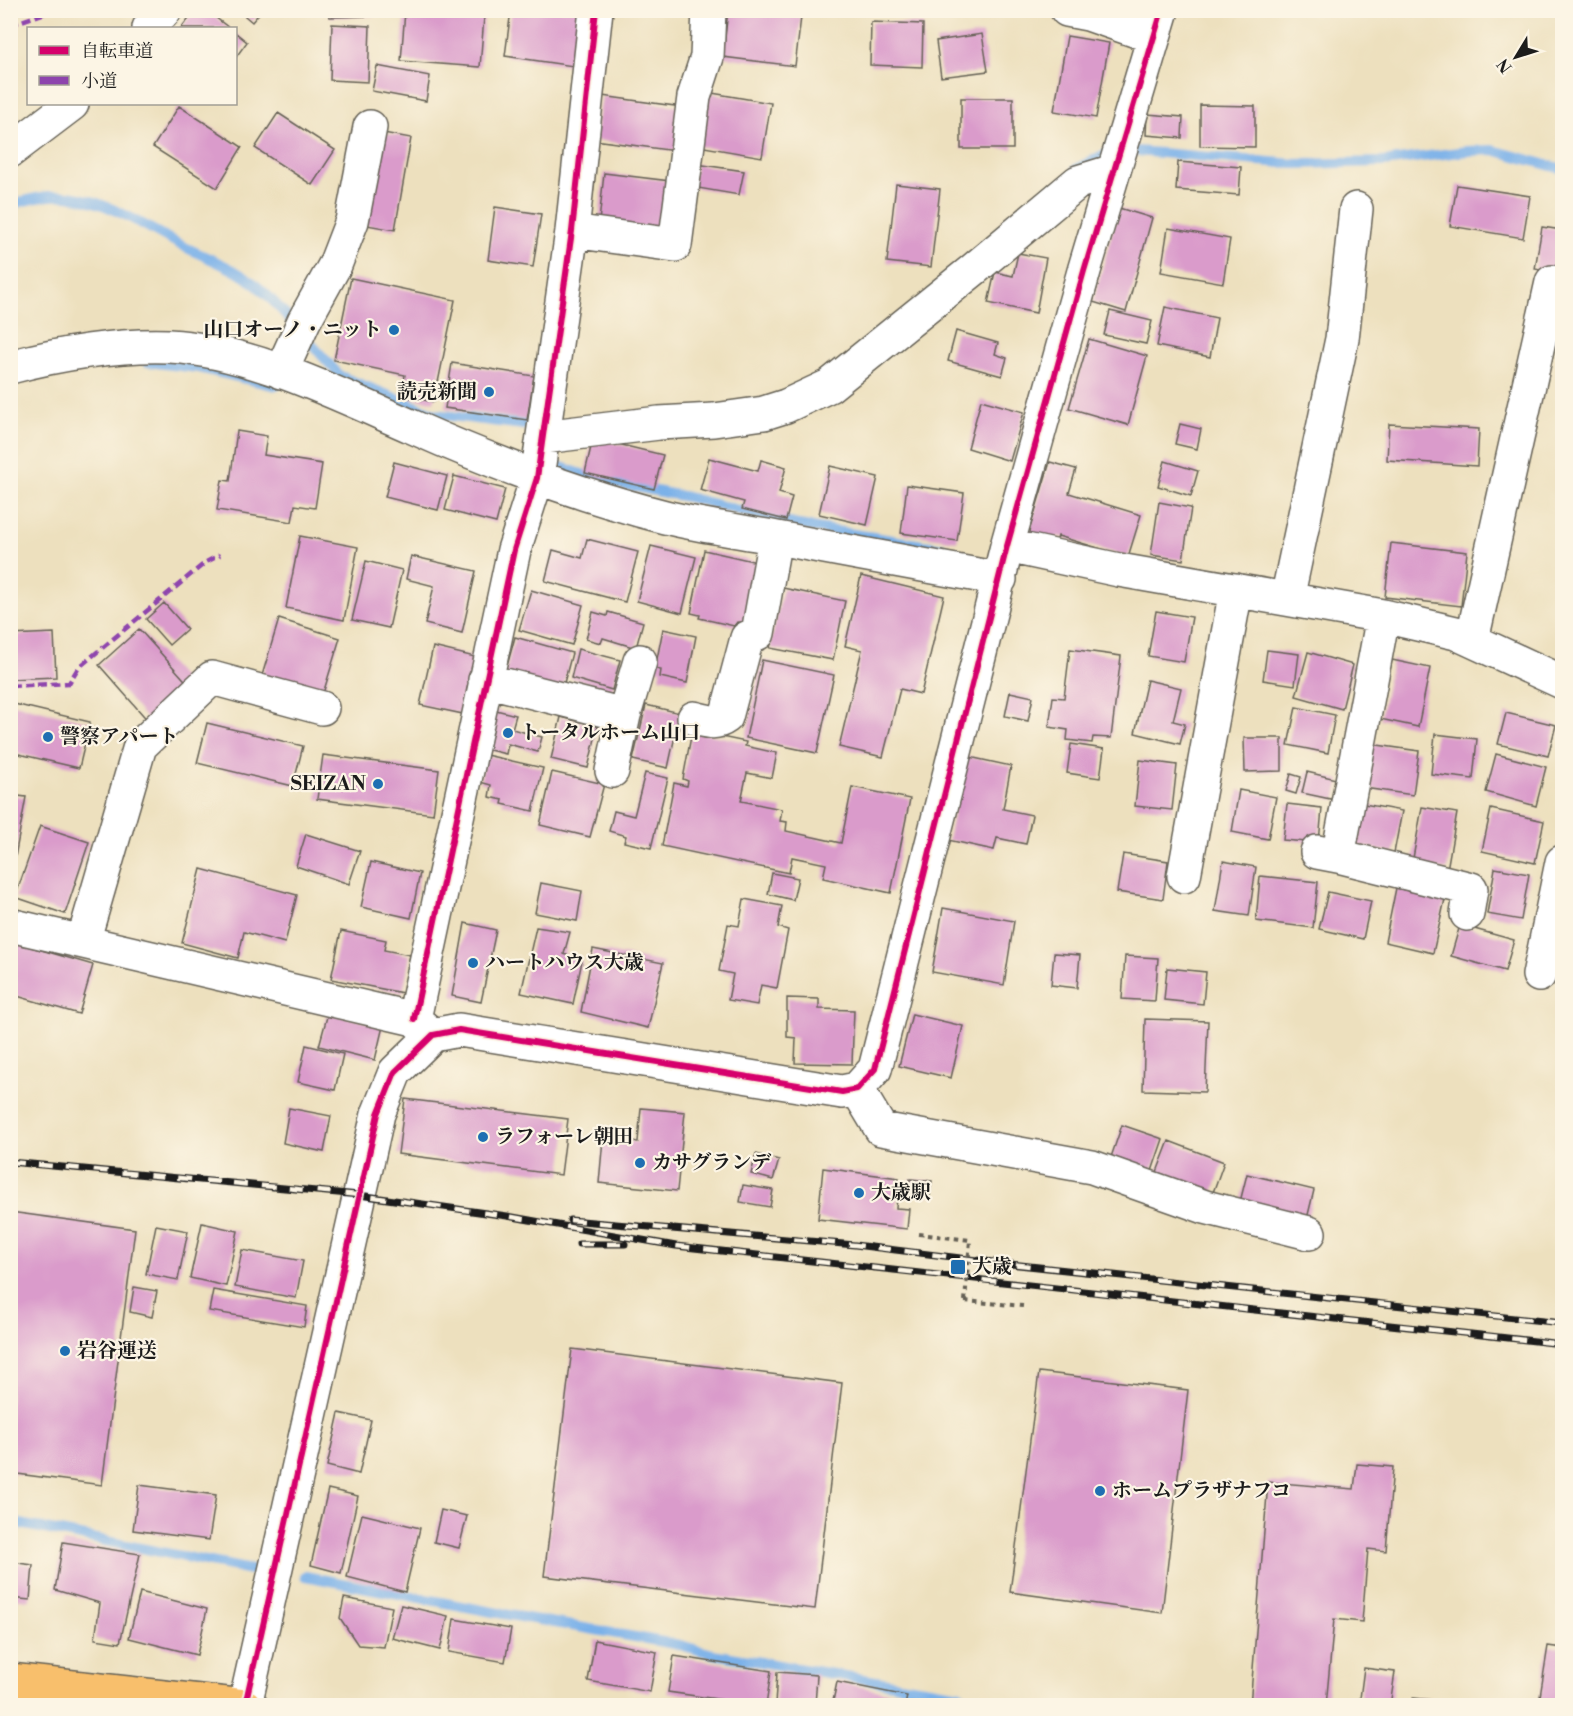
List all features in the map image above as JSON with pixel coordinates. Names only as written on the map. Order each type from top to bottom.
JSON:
[{"type":"main road","points":[[10,1680],[245,1705]]},
{"type":"street","points":[[150,27],[165,10]]},
{"type":"street","points":[[251,1706],[245,1705],[378,1114],[395,1072],[424,1027],[485,680],[514,550],[537,478],[572,231],[596,10]]},
{"type":"street","points":[[572,231],[675,245],[694,97],[707,57],[709,10]]},
{"type":"street","points":[[10,925],[424,1027],[459,1030],[842,1092],[858,1089],[875,1068],[1007,546],[1084,271],[1158,24],[1067,10]]},
{"type":"street","points":[[10,151],[71,105]]},
{"type":"street","points":[[281,372],[304,321],[335,265],[352,221],[370,128]]},
{"type":"street","points":[[543,436],[764,413],[812,395],[829,386],[964,278],[1078,182],[1114,171]]},
{"type":"street","points":[[1287,599],[1342,339],[1356,208]]},
{"type":"street","points":[[1472,640],[1552,282]]},
{"type":"street","points":[[10,367],[82,353],[127,348],[169,346],[214,353],[281,372],[333,391],[414,428],[537,478],[666,517],[1000,579]]},
{"type":"street","points":[[694,718],[712,723],[719,722],[726,717],[747,638],[758,633],[775,538]]},
{"type":"street","points":[[1007,546],[1119,570],[1383,616],[1456,633],[1563,682]]},
{"type":"street","points":[[1184,876],[1236,590]]},
{"type":"street","points":[[1383,616],[1328,854],[1471,889]]},
{"type":"street","points":[[612,771],[624,715],[640,661]]},
{"type":"street","points":[[83,942],[140,746],[212,678],[322,708]]},
{"type":"street","points":[[485,680],[624,715]]},
{"type":"street","points":[[1539,975],[1561,878]]},
{"type":"street","points":[[858,1089],[881,1129],[1092,1167],[1205,1207],[1309,1233]]},
{"type":"path","points":[[919,1234],[970,1240],[965,1300],[1023,1306]]},
{"type":"building","points":[[195,10],[206,10],[228,27],[182,27]]},
{"type":"building","points":[[238,10],[262,10],[252,22]]},
{"type":"building","points":[[329,10],[375,10],[375,16],[329,17]]},
{"type":"building","points":[[511,10],[580,10],[573,66],[505,56]]},
{"type":"building","points":[[728,10],[801,17],[795,66],[723,57]]},
{"type":"building","points":[[405,11],[484,17],[480,67],[401,61]]},
{"type":"building","points":[[871,22],[923,24],[922,67],[870,65]]},
{"type":"building","points":[[332,24],[370,26],[368,82],[330,80]]},
{"type":"building","points":[[237,34],[247,42],[237,56]]},
{"type":"building","points":[[982,34],[988,71],[941,77],[936,41]]},
{"type":"building","points":[[1067,36],[1109,43],[1096,118],[1054,111]]},
{"type":"building","points":[[377,66],[430,76],[426,101],[372,91]]},
{"type":"building","points":[[706,92],[771,103],[762,157],[698,146]]},
{"type":"building","points":[[602,96],[682,107],[675,151],[595,140]]},
{"type":"building","points":[[961,98],[1013,98],[1013,149],[961,149]]},
{"type":"building","points":[[1200,105],[1255,106],[1255,147],[1200,146]]},
{"type":"building","points":[[179,106],[242,147],[217,188],[153,147]]},
{"type":"building","points":[[278,113],[335,150],[312,185],[255,148]]},
{"type":"building","points":[[1147,114],[1183,117],[1182,138],[1146,135]]},
{"type":"building","points":[[378,132],[411,138],[395,230],[361,224]]},
{"type":"building","points":[[1178,162],[1241,167],[1239,195],[1176,190]]},
{"type":"building","points":[[696,164],[744,171],[739,195],[692,187]]},
{"type":"building","points":[[604,173],[670,181],[664,230],[599,222]]},
{"type":"building","points":[[896,184],[940,189],[931,267],[887,262]]},
{"type":"building","points":[[1457,185],[1530,196],[1523,238],[1450,226]]},
{"type":"building","points":[[495,207],[541,214],[533,267],[488,260]]},
{"type":"building","points":[[1119,208],[1152,218],[1126,312],[1093,302]]},
{"type":"building","points":[[1542,227],[1562,230],[1562,274],[1535,269]]},
{"type":"building","points":[[1168,228],[1230,239],[1223,283],[1161,272]]},
{"type":"building","points":[[1018,253],[1046,258],[1036,313],[988,303],[995,272],[1013,276]]},
{"type":"building","name":"山口オーノ・ニット","points":[[351,278],[455,300],[434,402],[401,396],[405,375],[334,360]]},
{"type":"building","points":[[1165,307],[1217,318],[1210,357],[1157,346]]},
{"type":"building","points":[[1110,311],[1152,321],[1146,344],[1104,335]]},
{"type":"building","points":[[956,331],[998,343],[995,354],[1007,358],[1002,376],[948,361]]},
{"type":"building","points":[[1089,339],[1147,356],[1128,425],[1069,408]]},
{"type":"building","name":"読売新聞","points":[[452,363],[534,376],[527,420],[445,408]]},
{"type":"building","points":[[981,400],[1024,412],[1010,461],[968,448]]},
{"type":"building","points":[[1180,424],[1201,429],[1197,449],[1175,444]]},
{"type":"building","points":[[1389,424],[1479,429],[1477,466],[1387,460]]},
{"type":"building","points":[[237,431],[267,436],[264,455],[322,464],[315,508],[295,505],[292,522],[217,510],[222,480],[230,481]]},
{"type":"building","points":[[593,438],[663,455],[654,489],[585,473]]},
{"type":"building","points":[[709,458],[758,471],[761,460],[786,467],[779,493],[792,497],[786,520],[742,509],[744,502],[700,490]]},
{"type":"building","points":[[1165,461],[1198,471],[1191,496],[1158,486]]},
{"type":"building","points":[[394,462],[447,476],[438,510],[385,497]]},
{"type":"building","points":[[1050,462],[1076,469],[1069,493],[1141,515],[1128,557],[1058,536],[1056,543],[1028,535]]},
{"type":"building","points":[[830,466],[878,477],[867,525],[819,514]]},
{"type":"building","points":[[454,476],[505,489],[496,523],[445,510]]},
{"type":"building","points":[[907,485],[964,493],[957,541],[901,533]]},
{"type":"building","points":[[1159,502],[1191,508],[1183,560],[1151,555]]},
{"type":"building","points":[[300,536],[358,547],[344,620],[286,608]]},
{"type":"building","points":[[587,539],[638,552],[625,602],[545,581],[553,550],[582,558]]},
{"type":"building","points":[[1391,543],[1467,552],[1461,606],[1385,597]]},
{"type":"building","points":[[651,546],[696,557],[682,613],[637,601]]},
{"type":"building","points":[[704,550],[757,562],[745,623],[737,622],[734,626],[699,618],[700,615],[691,613]]},
{"type":"building","points":[[411,556],[476,571],[462,633],[425,624],[434,586],[406,579]]},
{"type":"building","points":[[366,561],[402,570],[389,628],[352,620]]},
{"type":"building","points":[[861,576],[944,596],[921,694],[900,689],[883,757],[839,747],[862,650],[845,646]]},
{"type":"building","points":[[783,588],[845,601],[833,660],[770,648]]},
{"type":"building","points":[[531,590],[583,605],[572,645],[519,630]]},
{"type":"building","points":[[164,603],[187,629],[169,645],[146,619]]},
{"type":"building","points":[[1156,611],[1192,617],[1184,662],[1148,656]]},
{"type":"building","points":[[593,612],[607,616],[608,612],[643,622],[636,648],[603,638],[601,643],[586,639]]},
{"type":"building","points":[[279,619],[340,638],[322,697],[261,679]]},
{"type":"building","points":[[139,629],[191,687],[150,723],[99,665]]},
{"type":"building","points":[[663,629],[696,636],[687,683],[660,677],[661,670],[655,669]]},
{"type":"building","points":[[54,633],[56,677],[10,679],[10,635]]},
{"type":"building","points":[[515,637],[572,653],[561,694],[504,677]]},
{"type":"building","points":[[433,647],[475,657],[463,714],[420,705]]},
{"type":"building","points":[[578,649],[620,660],[612,690],[571,678]]},
{"type":"building","points":[[1070,649],[1121,656],[1111,738],[1093,737],[1092,743],[1067,740],[1068,730],[1049,727],[1053,697],[1064,698]]},
{"type":"building","points":[[1267,650],[1299,654],[1295,685],[1263,680]]},
{"type":"building","points":[[1308,652],[1353,665],[1342,709],[1296,696]]},
{"type":"building","points":[[762,660],[834,675],[817,753],[746,738]]},
{"type":"building","points":[[1392,660],[1430,668],[1418,727],[1380,719]]},
{"type":"building","points":[[1147,680],[1181,688],[1173,721],[1185,724],[1180,744],[1135,733]]},
{"type":"building","points":[[1010,692],[1033,697],[1028,721],[1005,716]]},
{"type":"building","name":"警察アパート","points":[[10,703],[90,722],[79,768],[10,752]]},
{"type":"building","points":[[646,705],[680,713],[668,768],[633,760]]},
{"type":"building","points":[[1296,707],[1335,715],[1328,753],[1288,745]]},
{"type":"building","name":"トータルホーム山口","points":[[496,710],[516,715],[512,729],[542,737],[538,752],[508,744],[506,754],[485,749]]},
{"type":"building","points":[[1506,713],[1556,725],[1548,756],[1498,744]]},
{"type":"building","points":[[561,717],[598,726],[588,768],[551,759]]},
{"type":"building","points":[[207,723],[303,746],[293,786],[197,763]]},
{"type":"building","points":[[692,731],[746,742],[745,746],[777,753],[772,778],[747,773],[741,801],[782,809],[780,821],[787,822],[786,831],[841,843],[852,787],[910,799],[891,893],[823,878],[826,864],[792,857],[789,873],[662,846],[674,783],[687,786],[688,781],[683,779]]},
{"type":"building","points":[[1435,734],[1477,739],[1473,779],[1431,774]]},
{"type":"building","points":[[1244,738],[1282,738],[1282,771],[1245,772]]},
{"type":"building","points":[[1071,744],[1104,749],[1100,778],[1067,773]]},
{"type":"building","points":[[1370,744],[1419,751],[1413,795],[1364,788]]},
{"type":"building","points":[[1496,754],[1546,767],[1536,806],[1486,792]]},
{"type":"building","name":"SEIZAN","points":[[323,755],[439,770],[433,814],[317,799]]},
{"type":"building","points":[[486,755],[543,768],[533,811],[502,804],[503,800],[489,797],[491,785],[480,782]]},
{"type":"building","points":[[965,756],[1011,766],[1003,809],[1032,815],[1026,844],[997,838],[994,850],[948,840]]},
{"type":"building","points":[[1140,760],[1177,765],[1172,810],[1135,806]]},
{"type":"building","points":[[552,772],[604,784],[590,837],[540,825]]},
{"type":"building","points":[[1307,772],[1340,780],[1335,800],[1302,793]]},
{"type":"building","points":[[645,773],[668,778],[651,848],[624,842],[626,836],[609,831],[614,811],[634,816]]},
{"type":"building","points":[[1291,774],[1301,777],[1296,794],[1286,791]]},
{"type":"building","points":[[1239,790],[1276,797],[1268,839],[1232,832]]},
{"type":"building","points":[[10,795],[26,797],[15,857],[10,856]]},
{"type":"building","points":[[1287,804],[1322,808],[1319,843],[1283,840]]},
{"type":"building","points":[[1364,804],[1402,811],[1394,853],[1357,845]]},
{"type":"building","points":[[1422,807],[1457,813],[1447,870],[1412,864]]},
{"type":"building","points":[[1491,809],[1544,821],[1535,863],[1482,851]]},
{"type":"building","points":[[40,826],[89,842],[65,914],[15,897]]},
{"type":"building","points":[[306,834],[360,851],[349,884],[296,866]]},
{"type":"building","points":[[1123,854],[1168,861],[1163,899],[1117,892]]},
{"type":"building","points":[[1223,861],[1256,867],[1249,916],[1215,911]]},
{"type":"building","points":[[371,862],[420,873],[411,918],[361,907]]},
{"type":"building","points":[[1495,868],[1529,874],[1521,920],[1487,914]]},
{"type":"building","points":[[201,869],[297,895],[285,943],[244,932],[238,958],[182,943]]},
{"type":"building","points":[[772,873],[798,878],[793,900],[768,894]]},
{"type":"building","points":[[1260,876],[1318,882],[1313,928],[1256,921]]},
{"type":"building","points":[[541,883],[582,891],[577,921],[535,913]]},
{"type":"building","points":[[1396,888],[1445,899],[1433,953],[1385,942]]},
{"type":"building","points":[[1328,892],[1371,901],[1363,939],[1319,929]]},
{"type":"building","points":[[744,899],[782,906],[778,927],[788,930],[777,988],[761,985],[757,1005],[728,1000],[733,974],[719,971],[728,924],[739,926]]},
{"type":"building","points":[[943,908],[1014,921],[1004,985],[932,972]]},
{"type":"building","name":"ハートハウス大歳","points":[[465,923],[496,930],[481,1002],[452,996]]},
{"type":"building","points":[[1460,925],[1514,940],[1505,971],[1451,956]]},
{"type":"building","points":[[536,927],[570,932],[564,954],[582,961],[573,1004],[521,993]]},
{"type":"building","points":[[341,931],[386,940],[384,950],[410,955],[403,993],[331,979]]},
{"type":"building","points":[[10,941],[93,965],[79,1014],[10,994]]},
{"type":"building","points":[[593,949],[663,963],[648,1028],[581,1012]]},
{"type":"building","points":[[1054,953],[1080,955],[1077,988],[1051,985]]},
{"type":"building","points":[[1125,956],[1158,958],[1155,1001],[1122,999]]},
{"type":"building","points":[[1167,968],[1206,972],[1203,1004],[1164,1000]]},
{"type":"building","points":[[787,998],[819,999],[819,1009],[854,1010],[852,1064],[795,1063],[796,1038],[787,1037]]},
{"type":"building","points":[[328,1013],[383,1026],[375,1060],[319,1046]]},
{"type":"building","points":[[912,1014],[963,1026],[951,1078],[899,1066]]},
{"type":"building","points":[[1145,1019],[1208,1021],[1205,1092],[1143,1090]]},
{"type":"building","points":[[306,1045],[343,1054],[335,1090],[298,1082]]},
{"type":"building","name":"ラフォーレ朝田","points":[[405,1099],[568,1119],[561,1175],[398,1154]]},
{"type":"building","points":[[289,1108],[331,1116],[324,1152],[283,1143]]},
{"type":"building","name":"カサグランデ","points":[[641,1108],[685,1112],[677,1191],[599,1183],[603,1139],[638,1142]]},
{"type":"building","points":[[1122,1125],[1163,1139],[1150,1177],[1109,1163]]},
{"type":"building","points":[[1169,1141],[1224,1162],[1211,1198],[1155,1177]]},
{"type":"building","points":[[756,1154],[779,1160],[773,1180],[751,1174]]},
{"type":"building","name":"大歳駅","points":[[823,1168],[899,1178],[896,1208],[909,1209],[907,1229],[818,1219]]},
{"type":"building","points":[[1247,1174],[1314,1190],[1307,1219],[1240,1202]]},
{"type":"building","points":[[910,1179],[932,1181],[930,1196],[908,1193]]},
{"type":"building","points":[[743,1185],[773,1190],[770,1207],[740,1202]]},
{"type":"building","name":"岩谷運送","points":[[10,1212],[135,1229],[102,1485],[10,1473]]},
{"type":"building","points":[[202,1223],[238,1231],[226,1286],[190,1278]]},
{"type":"building","points":[[156,1225],[188,1231],[178,1280],[146,1274]]},
{"type":"building","points":[[242,1250],[303,1261],[296,1298],[235,1287]]},
{"type":"building","points":[[134,1287],[157,1291],[152,1317],[130,1312]]},
{"type":"building","points":[[213,1290],[307,1306],[304,1327],[209,1311]]},
{"type":"building","points":[[572,1349],[842,1383],[815,1609],[544,1576]]},
{"type":"building","name":"ホームプラザナフコ","points":[[1039,1372],[1188,1390],[1162,1613],[1010,1592]]},
{"type":"building","points":[[339,1413],[371,1420],[359,1474],[327,1466]]},
{"type":"building","points":[[1357,1464],[1393,1467],[1386,1551],[1368,1549],[1362,1622],[1334,1619],[1326,1706],[1250,1706],[1268,1482],[1354,1489]]},
{"type":"building","points":[[139,1485],[216,1495],[209,1540],[133,1530]]},
{"type":"building","points":[[328,1489],[358,1496],[341,1573],[311,1565]]},
{"type":"building","points":[[441,1510],[467,1516],[459,1548],[434,1542]]},
{"type":"building","points":[[362,1514],[420,1528],[405,1592],[347,1577]]},
{"type":"building","points":[[63,1542],[140,1554],[120,1643],[95,1639],[100,1603],[55,1590]]},
{"type":"building","points":[[10,1562],[33,1565],[30,1600],[10,1598]]},
{"type":"building","points":[[140,1592],[207,1609],[197,1655],[129,1638]]},
{"type":"building","points":[[344,1598],[392,1607],[384,1647],[358,1645],[340,1618]]},
{"type":"building","points":[[401,1605],[448,1616],[440,1650],[392,1638]]},
{"type":"building","points":[[454,1619],[511,1629],[505,1662],[449,1652]]},
{"type":"building","points":[[595,1640],[657,1652],[650,1692],[588,1681]]},
{"type":"building","points":[[1548,1646],[1562,1648],[1562,1706],[1539,1703]]},
{"type":"building","points":[[674,1656],[771,1671],[766,1706],[668,1692]]},
{"type":"building","points":[[1364,1668],[1395,1672],[1390,1706],[1359,1706]]},
{"type":"building","points":[[777,1672],[817,1675],[815,1706],[775,1705]]},
{"type":"building","points":[[837,1682],[907,1696],[905,1706],[832,1706]]},
{"type":"building","points":[[1413,1698],[1474,1704],[1474,1706],[1412,1706]]},
{"type":"waterway","points":[[1136,151],[1294,164],[1383,162],[1467,151],[1493,150],[1562,169]]},
{"type":"waterway","points":[[1076,169],[1107,153]]},
{"type":"waterway","points":[[10,205],[53,196],[68,196],[98,203],[239,273],[266,294],[292,322]]},
{"type":"waterway","points":[[308,340],[340,376],[435,414],[531,426]]},
{"type":"waterway","points":[[147,362],[198,368],[276,386]]},
{"type":"waterway","points":[[561,467],[599,480],[687,497],[798,525],[942,548]]},
{"type":"waterway","points":[[10,1522],[251,1570]]},
{"type":"waterway","points":[[305,1576],[680,1645],[713,1654],[960,1695],[972,1702],[990,1706]]},
{"type":"railway","points":[[10,1162],[359,1195],[507,1216],[676,1246],[1562,1344]]},
{"type":"railway","points":[[570,1220],[855,1245],[1001,1263],[1562,1323]]},
{"type":"railway","points":[[579,1244],[625,1244]]},
{"type":"marked path","points":[[10,25],[54,10]]},
{"type":"marked path","points":[[10,686],[69,683],[78,668],[206,562],[220,555]]},
{"type":"cycle path","points":[[414,1019],[514,550],[537,478],[572,231],[596,10]]},
{"type":"cycle path","points":[[251,1706],[245,1705],[378,1114],[395,1072],[433,1035],[459,1030],[842,1092],[857,1089],[875,1069],[1007,546],[1084,271],[1162,10]]},
{"type":"place","name":"山口オーノ・ニット","points":[[394,330]]},
{"type":"place","name":"読売新聞","points":[[489,392]]},
{"type":"place","name":"トータルホーム山口","points":[[508,733]]},
{"type":"place","name":"警察アパート","points":[[48,737]]},
{"type":"place","name":"SEIZAN","points":[[378,784]]},
{"type":"place","name":"ハートハウス大歳","points":[[473,963]]},
{"type":"place","name":"ラフォーレ朝田","points":[[483,1137]]},
{"type":"place","name":"カサグランデ","points":[[640,1163]]},
{"type":"place","name":"大歳駅","points":[[859,1193]]},
{"type":"place","name":"大歳","points":[[958,1267]]},
{"type":"place","name":"岩谷運送","points":[[65,1351]]},
{"type":"place","name":"ホームプラザナフコ","points":[[1100,1491]]}]
